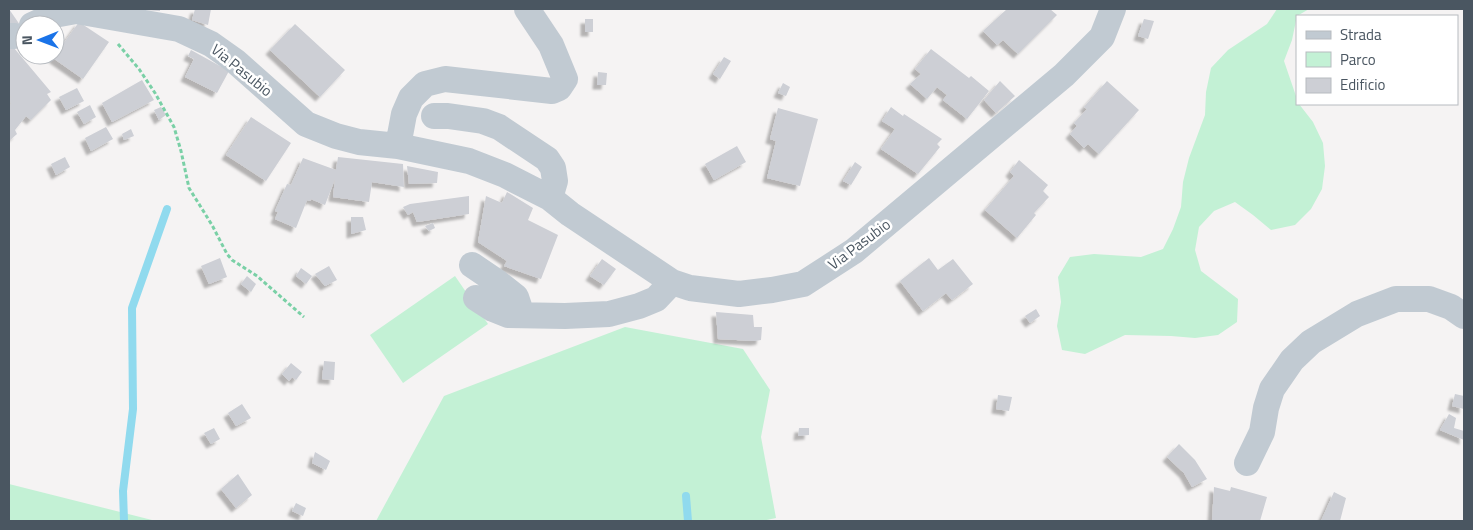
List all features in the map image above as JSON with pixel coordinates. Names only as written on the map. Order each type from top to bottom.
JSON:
[{"type":"street","points":[[398,146],[404,114],[411,98],[425,84],[445,79],[552,91],[559,88],[565,79],[551,45],[527,9]]},
{"type":"street","name":"Via Pasubio","points":[[83,12],[179,29],[211,44],[235,61],[306,124],[336,136],[359,142],[398,146],[469,161],[505,175],[550,198],[570,214],[672,282],[690,288],[739,294],[803,284],[854,251],[1064,76],[1102,37],[1113,9]]},
{"type":"street","points":[[54,15],[83,12]]},
{"type":"street","points":[[434,116],[483,121],[499,127],[546,158],[553,168],[555,181],[550,198]]},
{"type":"street","points":[[472,265],[516,297],[522,315]]},
{"type":"street","points":[[476,298],[493,309],[508,315],[565,316],[609,314],[656,299],[672,282]]},
{"type":"street","points":[[1247,463],[1262,432],[1266,408],[1272,389],[1292,360],[1311,342],[1356,314],[1396,299],[1429,300],[1452,307],[1464,316]]},
{"type":"path","points":[[83,12],[139,69],[162,104],[174,127],[182,151],[189,188],[227,254],[232,260],[258,276],[304,317]]},
{"type":"green space","points":[[1277,9],[1309,9],[1296,15],[1292,40],[1284,61],[1296,96],[1296,105],[1300,105],[1313,122],[1323,143],[1325,166],[1322,189],[1311,209],[1295,225],[1271,230],[1235,202],[1214,211],[1199,227],[1195,250],[1201,271],[1238,299],[1237,322],[1218,335],[1195,338],[1125,335],[1085,354],[1062,350],[1057,326],[1061,302],[1058,277],[1070,257],[1094,254],[1141,257],[1163,249],[1181,207],[1183,182],[1189,158],[1205,115],[1206,92],[1211,68],[1228,50],[1267,24]]},
{"type":"green space","points":[[455,276],[488,324],[403,383],[370,335]]},
{"type":"green space","points":[[625,327],[743,349],[770,390],[761,437],[776,518],[762,521],[376,521],[444,396]]},
{"type":"green space","points":[[9,484],[156,521],[9,521]]},
{"type":"building","points":[[9,9],[15,18],[15,28],[9,32]]},
{"type":"building","points":[[160,9],[160,11],[144,10]]},
{"type":"building","points":[[195,9],[211,9],[208,25],[192,20]]},
{"type":"building","points":[[1007,9],[1050,9],[1057,15],[1018,54],[1003,40],[997,45],[983,31]]},
{"type":"building","points":[[585,19],[593,19],[593,32],[585,32]]},
{"type":"building","points":[[1144,19],[1154,21],[1148,39],[1138,36]]},
{"type":"building","points":[[79,22],[109,42],[83,79],[63,65],[65,65],[65,41]]},
{"type":"building","points":[[295,24],[345,70],[320,97],[270,50]]},
{"type":"building","points":[[9,42],[15,49],[15,65],[28,65],[51,92],[47,94],[51,100],[31,120],[26,116],[15,130],[17,134],[9,141],[9,105],[11,104],[9,99],[11,97],[9,95]]},
{"type":"building","points":[[931,49],[969,78],[971,76],[989,91],[967,119],[943,100],[947,95],[937,87],[927,99],[910,84],[921,74],[915,69]]},
{"type":"building","points":[[191,50],[229,71],[217,93],[185,77],[194,59],[188,56]]},
{"type":"building","points":[[724,57],[731,61],[720,79],[713,74]]},
{"type":"building","points":[[598,72],[607,73],[606,85],[597,85]]},
{"type":"building","points":[[142,80],[154,100],[112,122],[102,103]]},
{"type":"building","points":[[1000,81],[1015,96],[996,113],[984,100]]},
{"type":"building","points":[[1107,81],[1139,110],[1099,154],[1088,144],[1084,148],[1070,134],[1077,126],[1074,123],[1087,109],[1084,107]]},
{"type":"building","points":[[783,83],[790,87],[786,96],[778,93]]},
{"type":"building","points":[[77,88],[84,101],[66,110],[59,97]]},
{"type":"building","points":[[90,105],[96,117],[84,124],[77,112]]},
{"type":"building","points":[[161,107],[166,115],[159,120],[154,110]]},
{"type":"building","points":[[891,107],[942,139],[937,144],[940,147],[918,174],[881,149],[895,129],[882,121]]},
{"type":"building","points":[[778,108],[818,119],[800,186],[767,178],[776,141],[770,139]]},
{"type":"building","points":[[251,117],[291,143],[266,181],[226,155]]},
{"type":"building","points":[[106,127],[113,139],[91,151],[85,138]]},
{"type":"building","points":[[131,129],[134,136],[124,140],[122,134]]},
{"type":"building","points":[[737,146],[746,162],[714,180],[705,164]]},
{"type":"building","points":[[65,157],[70,167],[56,175],[51,164]]},
{"type":"building","points":[[338,157],[403,164],[404,187],[372,182],[369,202],[333,197],[335,179],[325,205],[311,199],[310,201],[307,200],[296,228],[275,219],[278,212],[275,211],[287,184],[291,185],[303,158],[336,170]]},
{"type":"building","points":[[1019,160],[1048,185],[1043,191],[1049,197],[1034,213],[1036,215],[1017,238],[985,210],[1014,176],[1010,172]]},
{"type":"building","points":[[855,162],[862,167],[851,185],[843,181]]},
{"type":"building","points":[[407,166],[438,172],[437,183],[409,184]]},
{"type":"building","points":[[507,192],[533,208],[528,220],[558,235],[541,279],[504,266],[507,261],[478,242],[486,196],[502,203]]},
{"type":"building","points":[[469,196],[469,214],[417,222],[413,212],[408,215],[403,207],[410,204]]},
{"type":"building","points":[[351,217],[363,217],[366,230],[351,234]]},
{"type":"building","points":[[433,223],[435,228],[429,231],[425,226]]},
{"type":"building","points":[[220,258],[227,277],[209,284],[201,266]]},
{"type":"building","points":[[929,258],[938,270],[953,259],[973,284],[952,300],[946,293],[923,311],[900,281]]},
{"type":"building","points":[[602,259],[616,269],[604,285],[590,276]]},
{"type":"building","points":[[329,266],[337,280],[325,286],[315,274]]},
{"type":"building","points":[[301,268],[312,276],[306,284],[296,276]]},
{"type":"building","points":[[247,276],[256,284],[251,292],[241,284]]},
{"type":"building","points":[[1036,309],[1040,316],[1030,323],[1025,316]]},
{"type":"building","points":[[716,312],[753,315],[754,327],[762,327],[761,340],[718,339]]},
{"type":"building","points":[[324,361],[335,362],[334,380],[322,379]]},
{"type":"building","points":[[291,363],[302,372],[296,380],[292,377],[289,381],[282,374]]},
{"type":"building","points":[[1455,394],[1464,396],[1464,409],[1452,406]]},
{"type":"building","points":[[998,395],[1012,397],[1009,411],[996,409]]},
{"type":"building","points":[[242,404],[251,418],[236,426],[228,413]]},
{"type":"building","points":[[1449,414],[1456,418],[1454,428],[1464,431],[1464,440],[1440,430]]},
{"type":"building","points":[[214,428],[220,439],[211,444],[204,433]]},
{"type":"building","points":[[799,428],[809,428],[809,435],[798,436]]},
{"type":"building","points":[[1179,444],[1195,460],[1207,479],[1192,487],[1184,473],[1167,457]]},
{"type":"building","points":[[315,452],[330,461],[326,470],[312,463]]},
{"type":"building","points":[[238,474],[252,495],[236,508],[221,489]]},
{"type":"building","points":[[1214,487],[1230,491],[1231,487],[1267,497],[1260,521],[1212,521]]},
{"type":"building","points":[[1334,492],[1346,498],[1340,521],[1321,521]]},
{"type":"building","points":[[296,503],[306,508],[303,516],[292,511]]},
{"type":"waterway","points":[[124,521],[123,491],[133,409],[132,308],[167,209]]},
{"type":"waterway","points":[[686,496],[688,521]]}]
